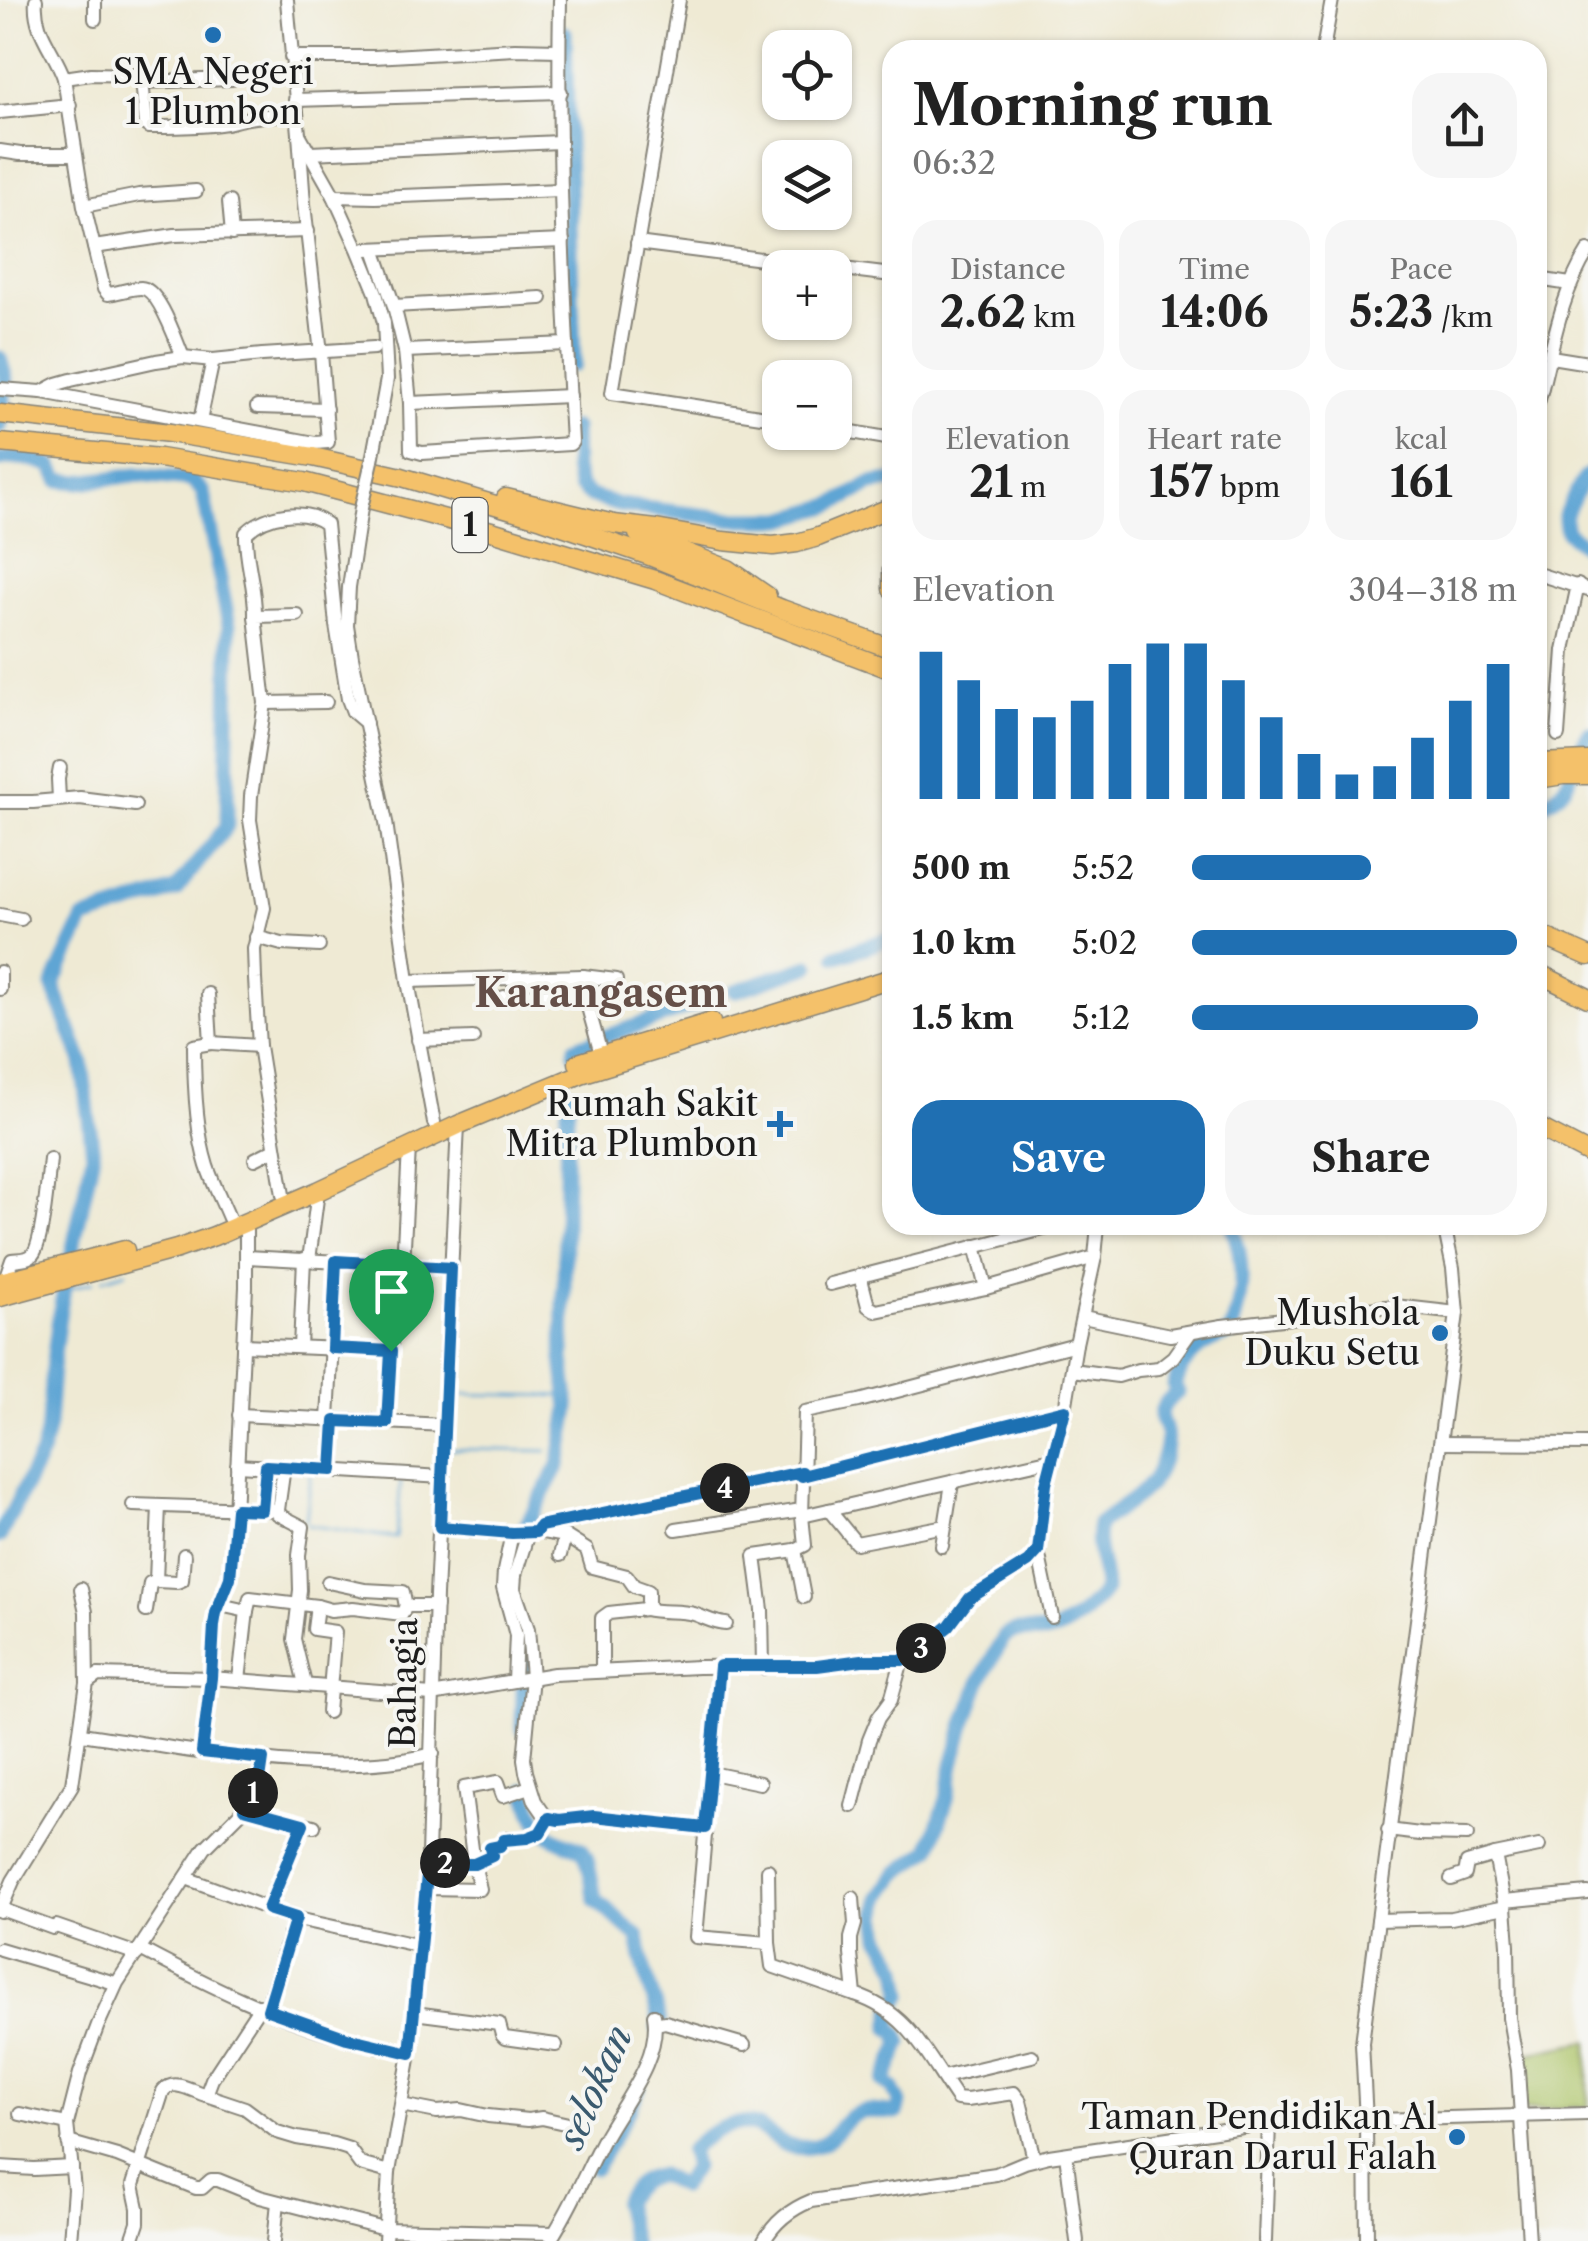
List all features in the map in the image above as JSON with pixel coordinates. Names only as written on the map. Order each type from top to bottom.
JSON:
[{"type":"highway","name":"1","points":[[0,414],[170,433],[313,457],[402,477],[647,555],[882,645]]},
{"type":"highway","name":"1","points":[[0,443],[160,458],[304,482],[496,532],[654,580],[882,666]]},
{"type":"highway","points":[[402,477],[614,524],[728,569],[782,609]]},
{"type":"highway","points":[[614,524],[773,546],[818,537],[882,511]]},
{"type":"highway","points":[[1547,765],[1587,770]]},
{"type":"highway","points":[[1547,775],[1564,768]]},
{"type":"highway","points":[[1547,938],[1588,956]]},
{"type":"highway","points":[[687,1034],[882,969]]},
{"type":"highway","points":[[1547,976],[1588,995]]},
{"type":"highway","points":[[2,1286],[90,1266],[180,1235],[238,1221],[318,1191],[458,1125],[648,1046],[882,981]]},
{"type":"highway","points":[[238,1221],[283,1194],[599,1044],[648,1046]]},
{"type":"highway","points":[[1547,1132],[1588,1153]]},
{"type":"highway","points":[[1547,1142],[1588,1163]]},
{"type":"street","points":[[36,0],[44,41],[58,60],[64,78],[84,206],[106,294],[144,288],[151,291],[168,319],[183,357]]},
{"type":"street","points":[[95,0],[95,19]]},
{"type":"street","points":[[0,389],[42,392],[325,444],[329,438],[287,0]]},
{"type":"street","points":[[374,249],[394,306],[404,351],[411,450],[422,453],[572,442],[560,190],[560,0]]},
{"type":"street","points":[[680,0],[612,393],[762,416]]},
{"type":"street","points":[[1325,40],[1332,0]]},
{"type":"street","points":[[290,57],[558,50]]},
{"type":"street","points":[[64,78],[138,74],[149,127],[232,122],[296,107],[560,92]]},
{"type":"street","points":[[142,82],[232,79]]},
{"type":"street","points":[[0,112],[70,106]]},
{"type":"street","points":[[299,134],[334,196],[376,293],[384,323],[384,404],[361,508],[348,587],[347,625],[386,822],[408,980],[434,1122]]},
{"type":"street","points":[[310,153],[560,142]]},
{"type":"street","points":[[0,151],[75,154]]},
{"type":"street","points":[[334,196],[560,190]]},
{"type":"street","points":[[84,206],[139,194],[196,191]]},
{"type":"street","points":[[229,202],[232,234]]},
{"type":"street","points":[[94,247],[174,235],[308,231]]},
{"type":"street","points":[[358,250],[564,241]]},
{"type":"street","points":[[638,242],[762,258]]},
{"type":"street","points":[[1547,371],[1570,284],[1588,251]]},
{"type":"street","points":[[852,270],[882,274]]},
{"type":"street","points":[[1547,280],[1570,284]]},
{"type":"street","points":[[394,306],[541,298]]},
{"type":"street","points":[[404,351],[567,344]]},
{"type":"street","points":[[42,392],[56,384],[156,360],[212,360],[374,348]]},
{"type":"street","points":[[1551,357],[1588,363]]},
{"type":"street","points":[[200,421],[212,360]]},
{"type":"street","points":[[410,403],[570,396]]},
{"type":"street","points":[[257,407],[326,409]]},
{"type":"street","points":[[852,432],[882,437]]},
{"type":"street","points":[[283,1194],[258,1046],[254,949],[264,902],[250,820],[265,703],[254,588],[246,548],[246,533],[253,527],[277,516],[300,514],[326,524],[348,699],[353,712],[366,724]]},
{"type":"street","points":[[1547,577],[1583,588],[1564,650],[1558,735]]},
{"type":"street","points":[[254,616],[297,615]]},
{"type":"street","points":[[265,703],[326,702]]},
{"type":"street","points":[[59,799],[60,768]]},
{"type":"street","points":[[0,802],[80,798],[134,805]]},
{"type":"street","points":[[0,915],[20,919]]},
{"type":"street","points":[[256,937],[282,944],[319,946]]},
{"type":"street","points":[[0,972],[0,989]]},
{"type":"street","points":[[408,980],[583,976],[616,980]]},
{"type":"street","points":[[583,976],[599,1044]]},
{"type":"street","points":[[521,978],[522,996]]},
{"type":"street","points":[[504,996],[585,993]]},
{"type":"street","points":[[208,994],[211,1043]]},
{"type":"street","points":[[418,1040],[473,1038]]},
{"type":"street","points":[[202,1752],[214,1625],[230,1578],[247,1257],[238,1221],[206,1165],[194,1047],[211,1043],[258,1046]]},
{"type":"street","name":"Bahagia","points":[[385,2235],[389,2172],[410,2053],[428,1864],[458,1125]]},
{"type":"street","points":[[387,1423],[409,1148]]},
{"type":"street","points":[[255,1159],[276,1149]]},
{"type":"street","points":[[2,1286],[12,1260],[35,1252],[50,1159]]},
{"type":"street","points":[[300,1348],[306,1260],[318,1191]]},
{"type":"street","points":[[830,1284],[1019,1235]]},
{"type":"street","points":[[1052,1617],[1038,1551],[1046,1484],[1065,1410],[1097,1235]]},
{"type":"street","points":[[1367,2241],[1362,2043],[1457,1312],[1454,1268],[1446,1235]]},
{"type":"street","points":[[974,1246],[986,1288]]},
{"type":"street","points":[[247,1257],[451,1268]]},
{"type":"street","points":[[860,1275],[869,1308],[876,1311],[986,1288],[1094,1257]]},
{"type":"street","points":[[332,1470],[336,1261]]},
{"type":"street","points":[[1083,1318],[1161,1334],[1395,1306],[1457,1312]]},
{"type":"street","points":[[1072,1370],[1118,1376],[1159,1368],[1173,1357],[1190,1333]]},
{"type":"street","points":[[763,1668],[762,1610],[754,1556],[805,1546],[805,1412],[1076,1344]]},
{"type":"street","points":[[243,1345],[391,1351]]},
{"type":"street","points":[[527,1532],[802,1474],[1065,1410]]},
{"type":"street","points":[[239,1416],[445,1426]]},
{"type":"street","points":[[1440,1442],[1588,1444]]},
{"type":"street","points":[[676,1529],[829,1510],[1052,1458]]},
{"type":"street","points":[[237,1465],[265,1470],[332,1470],[443,1478]]},
{"type":"street","points":[[262,1510],[265,1470]]},
{"type":"street","points":[[283,1470],[278,1514],[302,1526],[294,1639],[305,1684]]},
{"type":"street","points":[[942,1546],[952,1482]]},
{"type":"street","points":[[133,1505],[278,1510]]},
{"type":"street","points":[[156,1581],[159,1506]]},
{"type":"street","points":[[829,1510],[856,1544],[945,1526]]},
{"type":"street","points":[[440,1527],[564,1536],[587,1550],[592,1568],[627,1576],[634,1586],[646,1589],[648,1603],[644,1609]]},
{"type":"street","points":[[527,1532],[514,1589],[528,1629],[523,1678],[524,1758],[527,1788],[538,1807],[549,1819],[594,1816],[705,1828]]},
{"type":"street","points":[[560,1555],[564,1536]]},
{"type":"street","points":[[795,1550],[804,1597]]},
{"type":"street","points":[[87,1683],[98,1675],[211,1678],[432,1695],[523,1678],[602,1671],[902,1660],[949,1626],[970,1598],[1028,1562],[1038,1551]]},
{"type":"street","points":[[146,1611],[150,1583],[182,1580],[184,1554]]},
{"type":"street","points":[[240,1680],[250,1598],[331,1610],[353,1608],[402,1614],[406,1606],[403,1592],[365,1590],[328,1582]]},
{"type":"street","points":[[82,1589],[87,1683],[74,1776],[68,1794],[13,1881],[0,1910],[136,1952],[264,2008],[347,2038],[410,2053]]},
{"type":"street","points":[[220,1604],[247,1610]]},
{"type":"street","points":[[317,1606],[314,1628],[336,1632],[328,1712]]},
{"type":"street","points":[[406,1606],[436,1606]]},
{"type":"street","points":[[602,1671],[602,1618],[609,1614],[644,1609],[696,1614],[704,1620],[726,1624]]},
{"type":"street","points":[[852,1806],[869,1740],[891,1700],[902,1660]]},
{"type":"street","points":[[720,1666],[696,1937],[768,1943]]},
{"type":"street","points":[[81,1734],[202,1752],[348,1765],[395,1762],[433,1754]]},
{"type":"street","points":[[70,2241],[74,2189],[67,2124],[98,2025],[136,1952],[205,1848],[244,1808],[260,1780],[263,1759]]},
{"type":"street","points":[[711,1773],[760,1783]]},
{"type":"street","points":[[426,1888],[480,1889],[464,1788],[498,1782],[504,1796],[527,1788]]},
{"type":"street","points":[[244,1808],[308,1825],[268,1909]]},
{"type":"street","points":[[428,1864],[474,1864],[492,1856],[490,1848],[500,1846],[504,1840],[540,1833],[549,1819]]},
{"type":"street","points":[[1388,1830],[1467,1835]]},
{"type":"street","points":[[1451,1879],[1465,1874],[1467,1863],[1482,1857],[1539,1846]]},
{"type":"street","points":[[1495,1855],[1508,1945],[1509,2018],[1518,2070],[1529,2241]]},
{"type":"street","points":[[768,1870],[768,1943],[774,1968],[880,2004],[892,2012],[920,2043],[960,2101],[1014,2093],[1020,2101],[1034,2159]]},
{"type":"street","points":[[186,1878],[296,1918],[421,1946]]},
{"type":"street","points":[[1378,1920],[1439,1920],[1504,1904],[1588,1894]]},
{"type":"street","points":[[853,1898],[851,1954],[855,1995]]},
{"type":"street","points":[[206,2095],[212,2079],[264,2008],[296,1918]]},
{"type":"street","points":[[0,1949],[115,1983]]},
{"type":"street","points":[[414,2013],[499,2024],[503,2038],[556,2044]]},
{"type":"street","points":[[68,2142],[117,2156],[196,2188],[214,2180],[385,2235],[552,2237],[638,2082],[658,2021],[744,2045]]},
{"type":"street","points":[[943,2077],[1032,2056]]},
{"type":"street","points":[[132,2241],[138,2223],[133,2185],[138,2165],[165,2088],[175,2084],[244,2108],[277,2132],[333,2144],[351,2151],[360,2164],[389,2172]]},
{"type":"street","points":[[402,2104],[436,2112],[461,2110],[528,2120],[542,2118],[573,2126]]},
{"type":"street","points":[[20,2114],[67,2124]]},
{"type":"street","points":[[764,2241],[788,2212],[812,2201],[996,2174],[1034,2159],[1066,2154],[1268,2123],[1588,2114]]},
{"type":"street","points":[[1265,2241],[1268,2123]]},
{"type":"street","points":[[1066,2154],[1078,2241]]},
{"type":"street","points":[[0,2167],[72,2167]]},
{"type":"street","points":[[274,2241],[278,2202]]},
{"type":"green space","points":[[1588,2041],[1588,2107],[1522,2110],[1522,2054]]},
{"type":"waterway","points":[[565,33],[574,365]]},
{"type":"waterway","points":[[0,358],[6,379],[0,426]]},
{"type":"waterway","points":[[574,428],[579,486],[590,496],[619,505],[732,519],[784,519],[832,505],[871,484],[882,482]]},
{"type":"waterway","points":[[0,460],[19,458],[52,466],[59,480],[79,482],[137,475],[192,480],[203,492],[229,625],[227,826],[176,890],[84,919],[53,985],[82,1062],[93,1154],[60,1309],[42,1452],[0,1536]]},
{"type":"waterway","points":[[1588,475],[1564,515],[1567,532],[1588,549]]},
{"type":"waterway","points":[[1547,801],[1565,785],[1588,733]]},
{"type":"waterway","points":[[837,956],[882,941]]},
{"type":"waterway","points":[[735,991],[809,966]]},
{"type":"waterway","points":[[575,1053],[576,1047],[715,998]]},
{"type":"waterway","points":[[509,1572],[524,1529],[559,1465],[569,1409],[563,1359],[570,1093]]},
{"type":"waterway","points":[[238,1234],[239,1244]]},
{"type":"waterway","points":[[632,2241],[623,2203],[630,2192],[642,2181],[660,2175],[681,2187],[694,2167],[690,2151],[718,2130],[735,2124],[752,2125],[789,2146],[809,2147],[825,2142],[858,2113],[896,2113],[900,2103],[892,2087],[884,2082],[901,2043],[890,2028],[894,2005],[903,1994],[899,1968],[881,1937],[880,1898],[897,1874],[930,1849],[947,1799],[964,1726],[981,1679],[1004,1637],[1014,1632],[1049,1632],[1064,1626],[1087,1610],[1105,1590],[1097,1541],[1099,1524],[1154,1479],[1167,1442],[1161,1414],[1178,1392],[1174,1386],[1182,1367],[1202,1346],[1230,1334],[1241,1279],[1235,1235]]},
{"type":"waterway","points":[[103,1279],[126,1272]]},
{"type":"waterway","points":[[64,1290],[93,1282]]},
{"type":"waterway","points":[[449,1449],[453,1394],[567,1396]]},
{"type":"waterway","points":[[449,1449],[547,1451]]},
{"type":"waterway","points":[[306,1521],[311,1474]]},
{"type":"waterway","points":[[307,1525],[396,1538],[401,1480]]},
{"type":"waterway","name":"selokan","points":[[518,1627],[524,1665],[522,1728]]},
{"type":"waterway","name":"selokan","points":[[526,1790],[544,1830],[582,1849],[596,1900],[638,1937],[660,2021],[658,2028]]},
{"type":"waterway","name":"selokan","points":[[595,2168],[639,2088]]},
{"type":"place","name":"SMA Negeri 1 Plumbon","points":[[213,35]]},
{"type":"place","name":"Rumah Sakit Mitra Plumbon","points":[[780,1124]]},
{"type":"place","name":"Mushola Duku Setu","points":[[1440,1333]]},
{"type":"place","name":"Taman Pendidikan Al Quran Darul Falah","points":[[1457,2137]]},
{"type":"district","name":"Karangasem","points":[[601,993]]},
{"type":"route","points":[[336,1261],[451,1268],[440,1527],[536,1532],[540,1526],[690,1494],[802,1472],[802,1476],[1065,1410],[1046,1484],[1038,1551],[1028,1562],[970,1598],[949,1626],[911,1656],[902,1660],[817,1666],[720,1666],[705,1828],[594,1816],[549,1818],[540,1833],[504,1840],[500,1846],[490,1848],[492,1856],[474,1864],[428,1864],[410,2053],[347,2038],[268,2010],[296,1918],[268,1909],[303,1824],[244,1808],[260,1780],[263,1759],[202,1752],[214,1625],[230,1578],[236,1509],[262,1510],[266,1466],[332,1470],[335,1421],[387,1423],[391,1351],[332,1348],[336,1261]]}]
